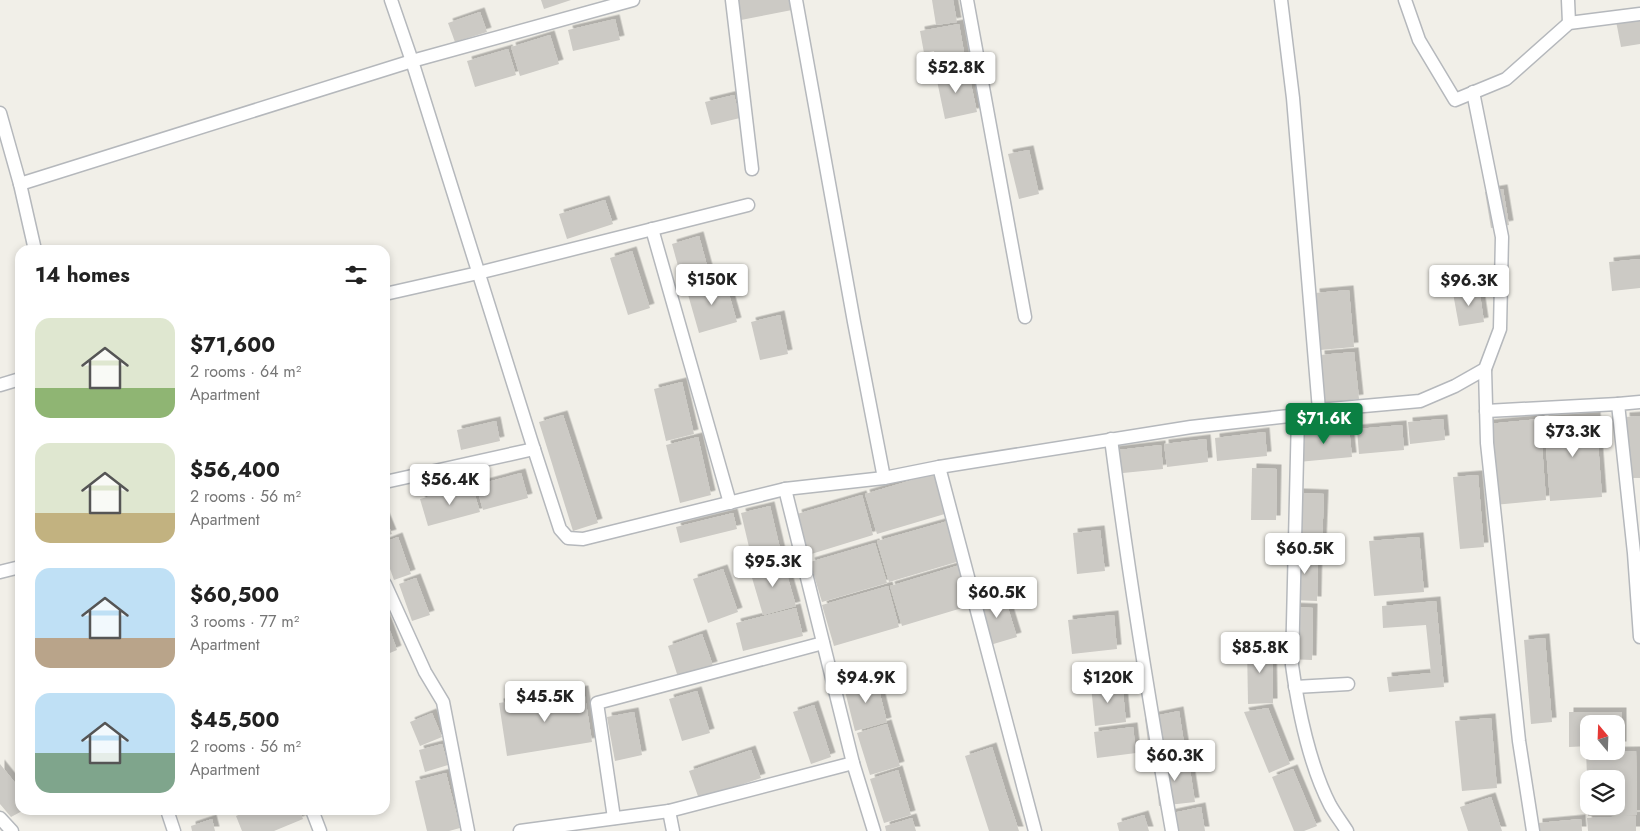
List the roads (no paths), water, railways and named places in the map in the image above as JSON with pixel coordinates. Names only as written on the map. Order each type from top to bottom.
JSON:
[{"type":"street","points":[[391,0],[560,529],[568,538],[583,539],[785,489],[884,478],[939,467],[1111,439],[1298,415],[1319,410],[1420,401],[1455,386],[1485,369]]},
{"type":"street","points":[[20,184],[412,61],[633,0]]},
{"type":"street","points":[[732,0],[752,170]]},
{"type":"street","points":[[796,0],[884,478]]},
{"type":"street","points":[[967,0],[1025,316]]},
{"type":"street","points":[[1281,0],[1293,98],[1319,410]]},
{"type":"street","points":[[1405,0],[1419,40],[1455,100],[1506,79],[1569,23],[1640,14]]},
{"type":"street","points":[[1568,0],[1569,23]]},
{"type":"street","points":[[1474,92],[1502,237],[1500,328],[1485,369],[1487,443],[1515,703],[1532,831]]},
{"type":"street","points":[[0,113],[20,184],[34,245]]},
{"type":"street","points":[[390,293],[478,273],[748,205]]},
{"type":"street","points":[[652,229],[730,503]]},
{"type":"street","points":[[0,386],[15,381]]},
{"type":"street","points":[[1486,411],[1640,402]]},
{"type":"street","points":[[1618,404],[1634,553],[1640,637]]},
{"type":"street","points":[[1298,415],[1292,665],[1295,687],[1314,768],[1331,806],[1348,831]]},
{"type":"street","points":[[1111,439],[1127,557],[1172,831]]},
{"type":"street","points":[[390,481],[534,449]]},
{"type":"street","points":[[939,467],[1035,831]]},
{"type":"street","points":[[785,489],[853,763],[874,831]]},
{"type":"street","points":[[0,572],[15,568]]},
{"type":"street","points":[[390,595],[425,672],[442,702],[468,831]]},
{"type":"street","points":[[614,818],[597,703],[823,643]]},
{"type":"street","points":[[1295,687],[1348,684]]},
{"type":"street","points":[[520,831],[669,811],[853,763]]},
{"type":"street","points":[[669,811],[673,831]]},
{"type":"street","points":[[169,815],[174,831]]},
{"type":"street","points":[[314,815],[320,831]]},
{"type":"street","points":[[0,818],[12,831]]}]
